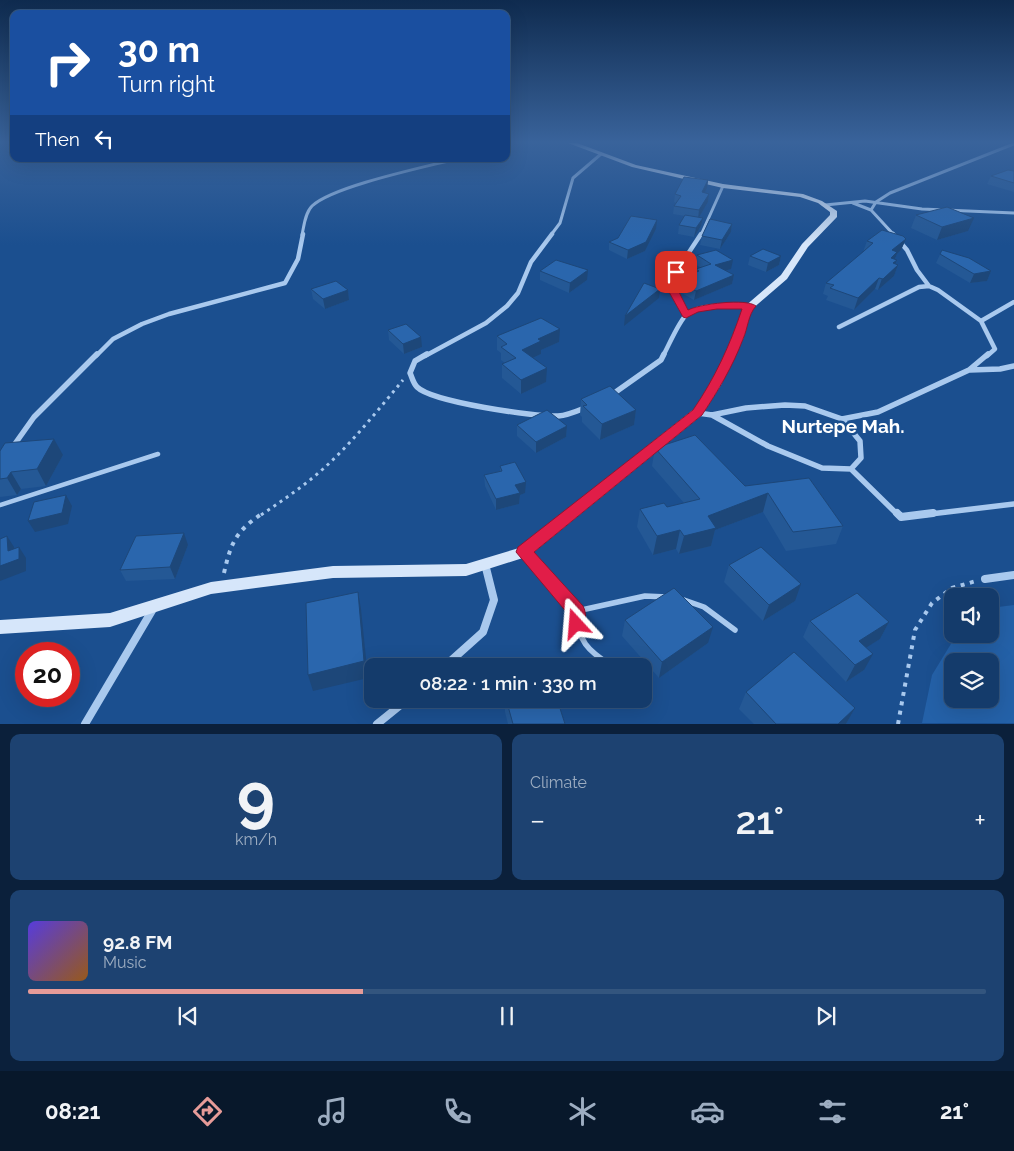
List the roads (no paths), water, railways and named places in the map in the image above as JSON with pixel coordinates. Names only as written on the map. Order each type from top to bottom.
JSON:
[{"type":"street","points":[[6,456],[34,418],[113,339],[142,324],[169,314],[285,283],[299,257],[306,217],[311,207],[319,200],[340,192],[393,177]]},
{"type":"street","points":[[574,177],[566,197],[560,223],[531,262],[518,293],[507,306],[486,323],[416,361],[410,373],[416,387],[433,396],[450,401],[556,416],[571,414],[594,404]]},
{"type":"street","points":[[0,627],[110,620],[221,587],[332,572],[466,570],[524,552],[698,412],[716,385],[738,339],[747,309],[784,277],[806,246],[834,215],[825,205],[801,196],[723,186],[682,177]]},
{"type":"street","points":[[871,210],[876,202],[890,193],[928,177]]},
{"type":"street","points":[[686,315],[674,292],[676,272],[700,238],[723,186]]},
{"type":"street","points":[[842,419],[878,412],[969,370],[994,349],[981,321],[938,290],[929,286],[917,270],[907,250],[871,210],[848,202]]},
{"type":"street","points":[[825,205],[848,202],[876,202],[922,209],[1014,213]]},
{"type":"street","points":[[839,327],[919,287],[929,286]]},
{"type":"street","points":[[981,321],[1014,302]]},
{"type":"street","points":[[602,401],[661,360],[686,315],[695,310],[717,306],[750,306]]},
{"type":"street","points":[[969,370],[1000,369],[1014,366]]},
{"type":"street","points":[[712,415],[746,408],[785,405],[806,406],[842,419],[860,441],[861,458],[851,469]]},
{"type":"street","points":[[698,412],[712,415],[768,446],[822,468],[851,469],[901,517],[1014,504]]},
{"type":"street","points":[[524,552],[577,611]]},
{"type":"street","points":[[454,658],[483,632],[494,600],[485,564]]},
{"type":"street","points":[[985,579],[1014,574]]},
{"type":"street","points":[[85,724],[154,606]]},
{"type":"street","points":[[377,724],[397,708]]},
{"type":"lane","points":[[0,505],[158,454]]},
{"type":"lane","points":[[599,658],[590,652],[580,639],[576,624],[577,611],[645,596],[673,598]]},
{"type":"lane","points":[[681,599],[704,606],[735,630]]},
{"type":"district","name":"Nurtepe Mah.","points":[[843,426]]}]
